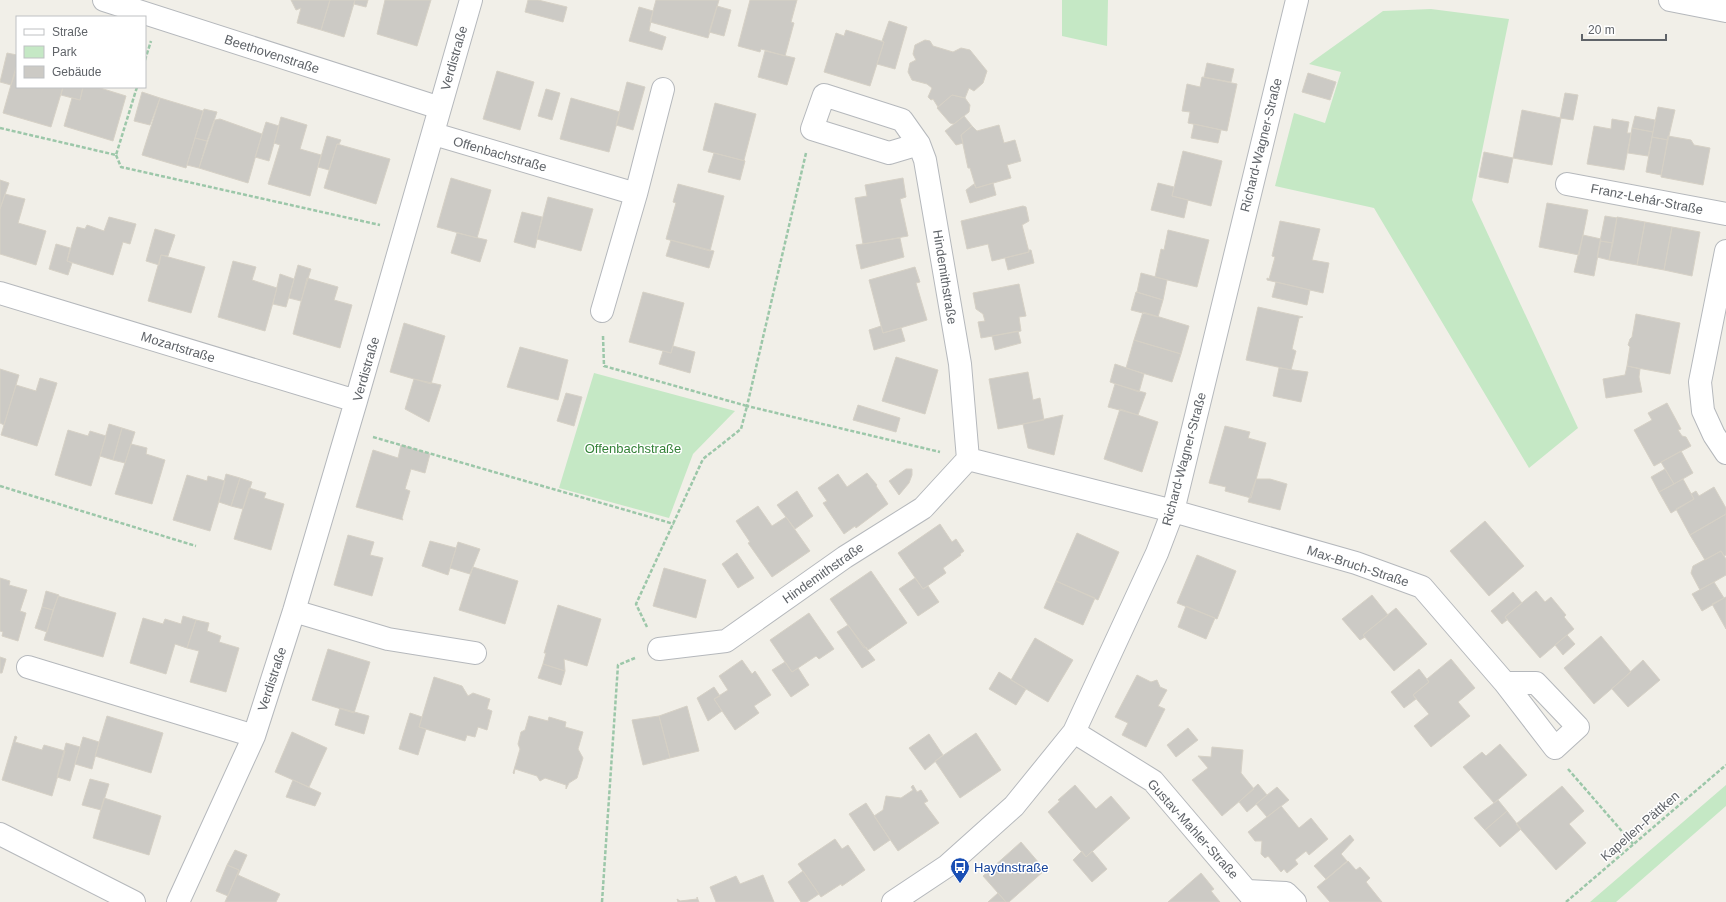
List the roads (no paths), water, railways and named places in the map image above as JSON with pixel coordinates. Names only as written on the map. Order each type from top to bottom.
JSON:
[{"type":"street","name":"Beethovenstraße","points":[[104,0],[440,108]]},
{"type":"street","name":"Verdistraße","points":[[178,902],[254,736],[294,611],[348,429],[434,134],[471,0]]},
{"type":"street","name":"Richard-Wagner-Straße","points":[[893,902],[947,866],[1014,806],[1074,732],[1157,553],[1172,511],[1297,0]]},
{"type":"street","points":[[1670,0],[1726,11]]},
{"type":"street","points":[[602,311],[636,194],[663,89]]},
{"type":"street","name":"Hindemithstraße","points":[[659,649],[726,641],[845,557],[923,508],[968,459],[960,364],[925,160],[919,144],[902,120],[824,95],[812,129],[889,153],[919,144]]},
{"type":"street","name":"Offenbachstraße","points":[[434,134],[636,194]]},
{"type":"street","name":"Franz-Lehár-Straße","points":[[1568,184],[1726,214]]},
{"type":"street","points":[[1726,250],[1700,382],[1703,412],[1714,435],[1726,453]]},
{"type":"street","name":"Mozartstraße","points":[[0,293],[356,401]]},
{"type":"street","points":[[968,459],[1172,511]]},
{"type":"street","name":"Max-Bruch-Straße","points":[[1172,511],[1356,563],[1422,587],[1505,683],[1555,748],[1578,727],[1536,683],[1505,683]]},
{"type":"street","points":[[294,611],[388,639],[475,653]]},
{"type":"street","points":[[28,667],[254,736]]},
{"type":"street","name":"Gustav-Mahler-Straße","points":[[1074,732],[1153,781],[1252,896],[1286,893],[1295,902]]},
{"type":"street","points":[[0,834],[134,902]]},
{"type":"place","name":"Haydnstraße","points":[[960,884]]}]
